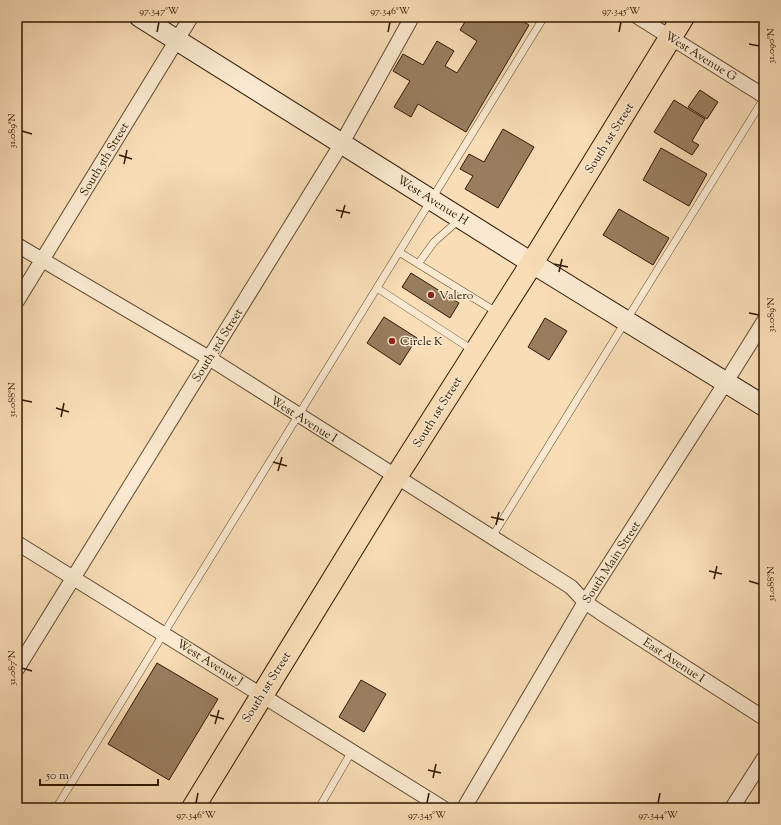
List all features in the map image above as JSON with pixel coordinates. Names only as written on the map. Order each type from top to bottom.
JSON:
[{"type":"main road","name":"West Avenue H","points":[[140,17],[532,263],[764,406]]},
{"type":"main road","name":"South 1st Street","points":[[193,808],[396,477],[532,263],[683,17]]},
{"type":"street","name":"South 5th Street","points":[[17,301],[191,17]]},
{"type":"street","name":"South 3rd Street","points":[[17,669],[342,143],[412,17]]},
{"type":"street","name":"West Avenue G","points":[[638,17],[764,97]]},
{"type":"street","name":"West Avenue I","points":[[17,245],[209,358],[571,587],[585,602]]},
{"type":"street","name":"South Main Street","points":[[464,808],[585,602],[764,321]]},
{"type":"street","name":"West Avenue J","points":[[17,543],[443,808]]},
{"type":"street","name":"East Avenue I","points":[[585,602],[764,718]]},
{"type":"street","points":[[732,808],[764,758]]},
{"type":"lane","points":[[56,808],[544,17]]},
{"type":"lane","points":[[492,537],[764,97]]},
{"type":"lane","points":[[418,264],[434,242],[461,218]]},
{"type":"lane","points":[[399,252],[499,314]]},
{"type":"lane","points":[[377,288],[475,352]]},
{"type":"lane","points":[[319,808],[352,751]]},
{"type":"building","points":[[468,17],[516,17],[529,25],[466,132],[418,104],[411,117],[394,107],[410,81],[393,71],[403,54],[423,65],[437,41],[454,51],[445,66],[457,73],[477,41],[460,30]]},
{"type":"building","points":[[700,90],[718,102],[707,119],[688,107]]},
{"type":"building","points":[[674,100],[705,119],[692,141],[699,145],[692,155],[654,132]]},
{"type":"building","points":[[503,129],[534,147],[498,208],[465,189],[473,176],[460,169],[469,154],[484,162]]},
{"type":"building","points":[[661,148],[707,174],[689,206],[643,180]]},
{"type":"building","points":[[619,209],[669,238],[653,265],[603,235]]},
{"type":"building","name":"Valero","points":[[411,273],[459,303],[450,318],[402,287]]},
{"type":"building","name":"Circle K","points":[[384,317],[417,338],[400,365],[367,343]]},
{"type":"building","points":[[545,318],[567,331],[549,360],[528,347]]},
{"type":"building","points":[[157,663],[218,699],[169,780],[108,744]]},
{"type":"building","points":[[361,680],[386,694],[364,732],[339,717]]},
{"type":"place","name":"Valero","points":[[431,295]]},
{"type":"place","name":"Circle K","points":[[392,341]]}]
